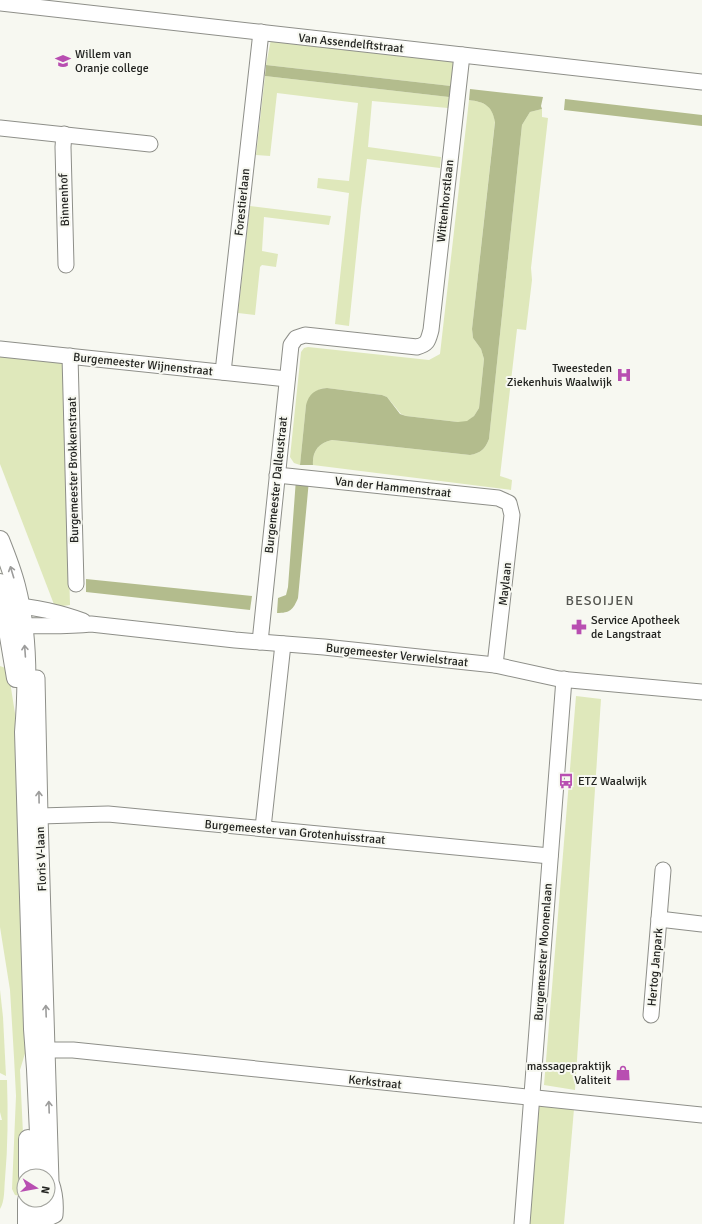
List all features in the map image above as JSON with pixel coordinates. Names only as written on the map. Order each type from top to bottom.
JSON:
[{"type":"street","name":"Van Assendelftstraat","points":[[0,3],[702,82]]},
{"type":"street","name":"Forestierlaan","points":[[223,372],[261,32]]},
{"type":"street","name":"Wittenhorstlaan","points":[[305,335],[417,347],[424,345],[429,339],[462,55]]},
{"type":"street","points":[[0,128],[150,144]]},
{"type":"street","name":"Binnenhof","points":[[64,134],[66,265]]},
{"type":"street","name":"Burgemeester Dalleustraat","points":[[260,642],[291,346],[296,338],[305,335]]},
{"type":"street","name":"Burgemeester Wijnenstraat","points":[[0,349],[287,379]]},
{"type":"street","name":"Burgemeester Brokkenstraat","points":[[70,356],[76,584]]},
{"type":"street","name":"Van der Hammenstraat","points":[[277,475],[498,498],[509,503]]},
{"type":"street","name":"Maylaan","points":[[495,665],[512,515],[509,503]]},
{"type":"street","name":"Floris V-laan","points":[[0,540],[16,587],[12,606]]},
{"type":"street","name":"Floris V-laan","points":[[0,584],[12,606],[21,679],[33,1028]]},
{"type":"street","name":"Burgemeester Verwielstraat","points":[[12,606],[75,617],[91,624]]},
{"type":"street","name":"Burgemeester Verwielstraat","points":[[15,625],[75,626],[91,624],[495,665],[531,674],[564,679],[702,688]]},
{"type":"street","points":[[263,828],[283,644]]},
{"type":"street","name":"Floris V-laan","points":[[21,679],[37,678],[51,1182],[55,1197],[56,1215],[36,1223]]},
{"type":"street","name":"Burgemeester Moonenlaan","points":[[522,1224],[564,679]]},
{"type":"street","name":"Burgemeester van Grotenhuisstraat","points":[[40,816],[103,814],[550,856]]},
{"type":"street","name":"Hertog Janpark","points":[[651,1015],[663,870]]},
{"type":"street","name":"Hertog Janpark","points":[[659,919],[702,924]]},
{"type":"street","points":[[28,1168],[29,1084],[33,1028]]},
{"type":"street","points":[[33,1028],[41,1168]]},
{"type":"street","name":"Kerkstraat","points":[[47,1050],[73,1050],[702,1115]]},
{"type":"street","points":[[30,1208],[36,1223]]},
{"type":"street","points":[[36,1223],[40,1208]]},
{"type":"shaded area","points":[[271,39],[455,59],[451,86],[266,65]]},
{"type":"shaded area","points":[[266,65],[451,86],[449,97],[265,76]]},
{"type":"shaded area","points":[[265,76],[449,97],[448,108],[372,101],[368,147],[441,157],[440,168],[367,159],[349,326],[335,324],[349,193],[317,188],[318,178],[349,181],[358,103],[277,93],[270,156],[256,155]]},
{"type":"shaded area","points":[[470,89],[543,97],[541,106],[542,109],[530,112],[522,125],[489,439],[480,452],[470,455],[332,440],[323,443],[317,449],[313,460],[313,465],[300,465],[306,405],[311,395],[319,390],[327,388],[382,395],[387,397],[400,414],[458,422],[467,421],[474,416],[479,408],[484,359],[481,349],[473,338],[472,329],[495,122],[492,112],[486,105],[469,100]]},
{"type":"shaded area","points":[[565,99],[702,115],[702,126],[564,110]]},
{"type":"shaded area","points":[[469,100],[486,105],[492,111],[495,121],[472,329],[473,338],[481,349],[484,359],[479,408],[474,416],[467,422],[406,416],[401,414],[387,397],[382,395],[327,388],[320,389],[306,405],[300,465],[294,463],[290,457],[301,352],[304,348],[308,347],[429,360],[440,354]]},
{"type":"shaded area","points":[[542,109],[542,117],[548,118],[531,268],[532,280],[526,330],[517,329],[500,476],[512,480],[511,490],[313,465],[315,452],[317,449],[323,443],[332,440],[470,455],[480,452],[486,445],[489,439],[522,125],[530,112]]},
{"type":"shaded area","points":[[250,206],[331,216],[329,225],[264,217],[262,251],[278,254],[276,267],[262,265],[260,267],[255,315],[238,313]]},
{"type":"shaded area","points":[[0,354],[63,358],[70,605],[55,607],[0,464]]},
{"type":"shaded area","points":[[296,479],[309,480],[298,598],[290,610],[277,613],[278,598],[286,595],[288,587]]},
{"type":"shaded area","points":[[86,579],[252,596],[250,610],[86,592]]},
{"type":"shaded area","points":[[0,666],[8,669],[17,726],[26,1050],[20,1070],[23,1134],[21,1168],[16,1168],[16,1195],[12,1189],[16,1096],[10,990],[0,927]]},
{"type":"shaded area","points":[[576,696],[601,699],[575,1090],[544,1085]]},
{"type":"shaded area","points":[[0,990],[3,1017],[6,1076],[0,1073]]},
{"type":"shaded area","points":[[0,1080],[7,1080],[8,1117],[4,1194],[0,1209],[0,1120],[2,1120],[0,1112]]},
{"type":"shaded area","points":[[537,1105],[574,1109],[564,1224],[528,1224]]},
{"type":"place","name":"Willem van Oranje college","points":[[63,61]]},
{"type":"place","name":"Tweesteden Ziekenhuis Waalwijk","points":[[624,375]]},
{"type":"place","name":"Service Apotheek de Langstraat","points":[[579,627]]},
{"type":"place","name":"ETZ Waalwijk","points":[[566,781]]},
{"type":"place","name":"massagepraktijk Valiteit","points":[[623,1073]]},
{"type":"district","name":"BESOIJEN","points":[[600,600]]}]
